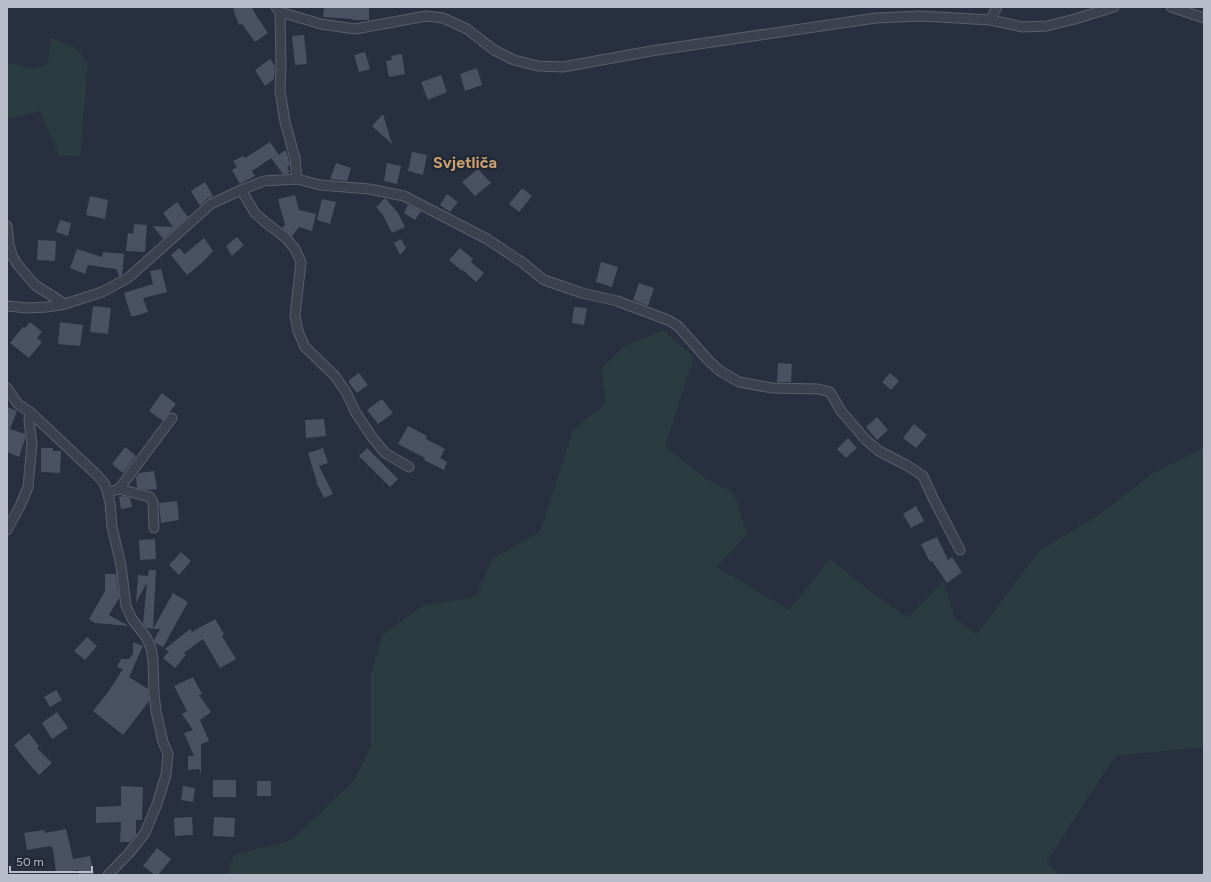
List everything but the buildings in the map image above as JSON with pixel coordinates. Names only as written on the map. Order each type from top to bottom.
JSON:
[{"type":"street","points":[[990,20],[998,7]]},
{"type":"street","points":[[297,179],[295,158],[285,122],[280,91],[282,67],[278,9],[321,24],[355,29],[426,16],[443,18],[467,29],[494,50],[514,60],[538,66],[563,67],[651,51],[707,44],[876,18],[921,16],[990,20],[1023,27],[1047,26],[1114,7]]},
{"type":"street","points":[[1171,7],[1204,18]]},
{"type":"street","points":[[7,306],[28,308],[65,304],[102,292],[128,278],[211,204],[264,181],[297,179],[320,185],[369,190],[404,196],[488,239],[523,263],[544,280],[582,293],[617,301],[668,320],[678,326],[708,360],[720,370],[739,382],[772,388],[818,389],[830,392],[841,410],[866,440],[879,451],[908,466],[923,476],[960,550]]},
{"type":"street","points":[[241,190],[255,213],[286,238],[295,249],[301,262],[294,315],[298,331],[305,347],[335,376],[346,392],[356,413],[385,453],[409,467]]},
{"type":"street","points":[[7,226],[9,244],[12,255],[17,264],[35,285],[65,304]]},
{"type":"street","points":[[9,392],[18,404],[30,412],[97,474],[104,483],[108,492],[110,503],[112,527],[121,565],[123,594],[126,606],[132,619],[146,638],[151,648],[156,711],[163,742],[168,754],[166,776],[157,804],[145,833],[130,852],[108,875]]},
{"type":"street","points":[[7,530],[28,487],[32,444],[29,421],[30,412]]},
{"type":"street","points":[[119,489],[172,418]]},
{"type":"street","points":[[108,492],[119,489],[150,497],[154,508],[154,528]]},
{"type":"shaded area","points":[[50,37],[75,48],[88,63],[80,156],[59,155],[40,111],[7,119],[7,62],[34,69],[48,64]]},
{"type":"shaded area","points":[[663,330],[694,357],[665,446],[706,479],[734,493],[747,534],[717,567],[789,610],[830,559],[871,592],[908,618],[943,581],[955,619],[977,634],[1040,550],[1102,513],[1150,475],[1204,447],[1204,747],[1116,756],[1046,863],[1060,875],[227,875],[234,855],[290,841],[354,781],[371,746],[371,673],[383,634],[424,605],[476,597],[492,559],[540,532],[573,430],[606,403],[601,369],[625,346]]},
{"type":"district","name":"Svjetliča","points":[[465,162]]}]
